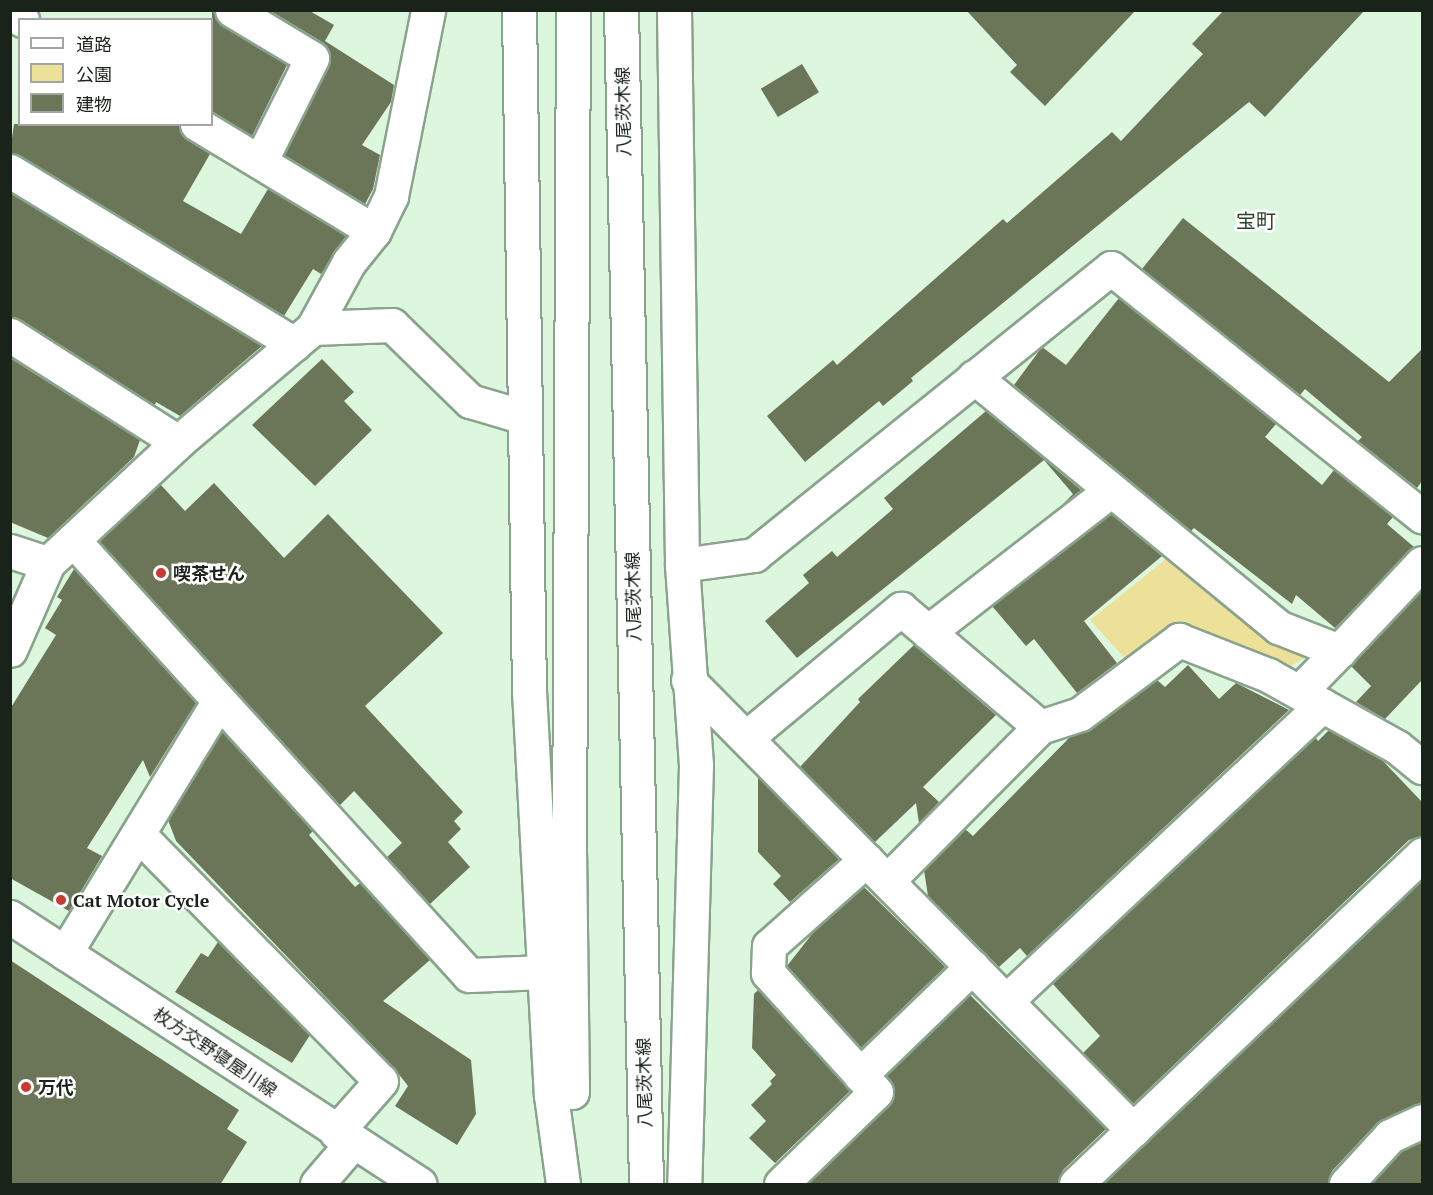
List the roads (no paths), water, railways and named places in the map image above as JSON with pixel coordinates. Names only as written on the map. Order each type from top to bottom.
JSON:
[{"type":"street","points":[[232,10],[312,58],[260,162]]},
{"type":"street","points":[[10,650],[48,563],[178,442],[304,336],[349,262],[374,231],[391,196],[428,10]]},
{"type":"street","points":[[519,10],[529,692],[551,1095],[563,1185]]},
{"type":"street","points":[[573,10],[575,90],[569,855],[574,1185]]},
{"type":"street","name":"八尾茨木線","points":[[621,10],[646,1185]]},
{"type":"street","points":[[674,10],[682,565],[688,680],[696,765],[684,1185]]},
{"type":"street","points":[[200,126],[374,231]]},
{"type":"street","points":[[10,171],[304,336],[392,325],[470,401],[524,417]]},
{"type":"street","points":[[682,565],[754,555],[1111,268],[1422,516]]},
{"type":"street","points":[[10,335],[178,442]]},
{"type":"street","points":[[974,377],[1278,627],[1339,651]]},
{"type":"street","points":[[928,632],[1110,491]]},
{"type":"street","points":[[73,540],[470,975],[545,972]]},
{"type":"street","points":[[10,551],[48,563]]},
{"type":"street","points":[[1006,1001],[1310,698],[1339,651],[1422,563]]},
{"type":"street","points":[[746,738],[901,609],[1040,727]]},
{"type":"street","points":[[781,1185],[876,1092],[768,973],[769,946],[877,870],[1040,727],[1080,714],[1179,640],[1268,675],[1397,747],[1422,767]]},
{"type":"street","points":[[688,680],[1133,1130]]},
{"type":"street","points":[[65,953],[219,701]]},
{"type":"street","points":[[138,834],[381,1081],[344,1137],[317,1185]]},
{"type":"street","points":[[1076,1185],[1422,854]]},
{"type":"street","name":"枚方交野寝屋川線","points":[[10,917],[420,1185]]},
{"type":"street","points":[[860,1075],[972,967]]},
{"type":"street","points":[[1346,1185],[1390,1136],[1422,1121]]},
{"type":"place","name":"喫茶せん","points":[[161,573]]},
{"type":"place","name":"Cat Motor Cycle","points":[[61,900]]},
{"type":"place","name":"万代","points":[[26,1087]]},
{"type":"district","name":"宝町","points":[[1256,220]]}]
